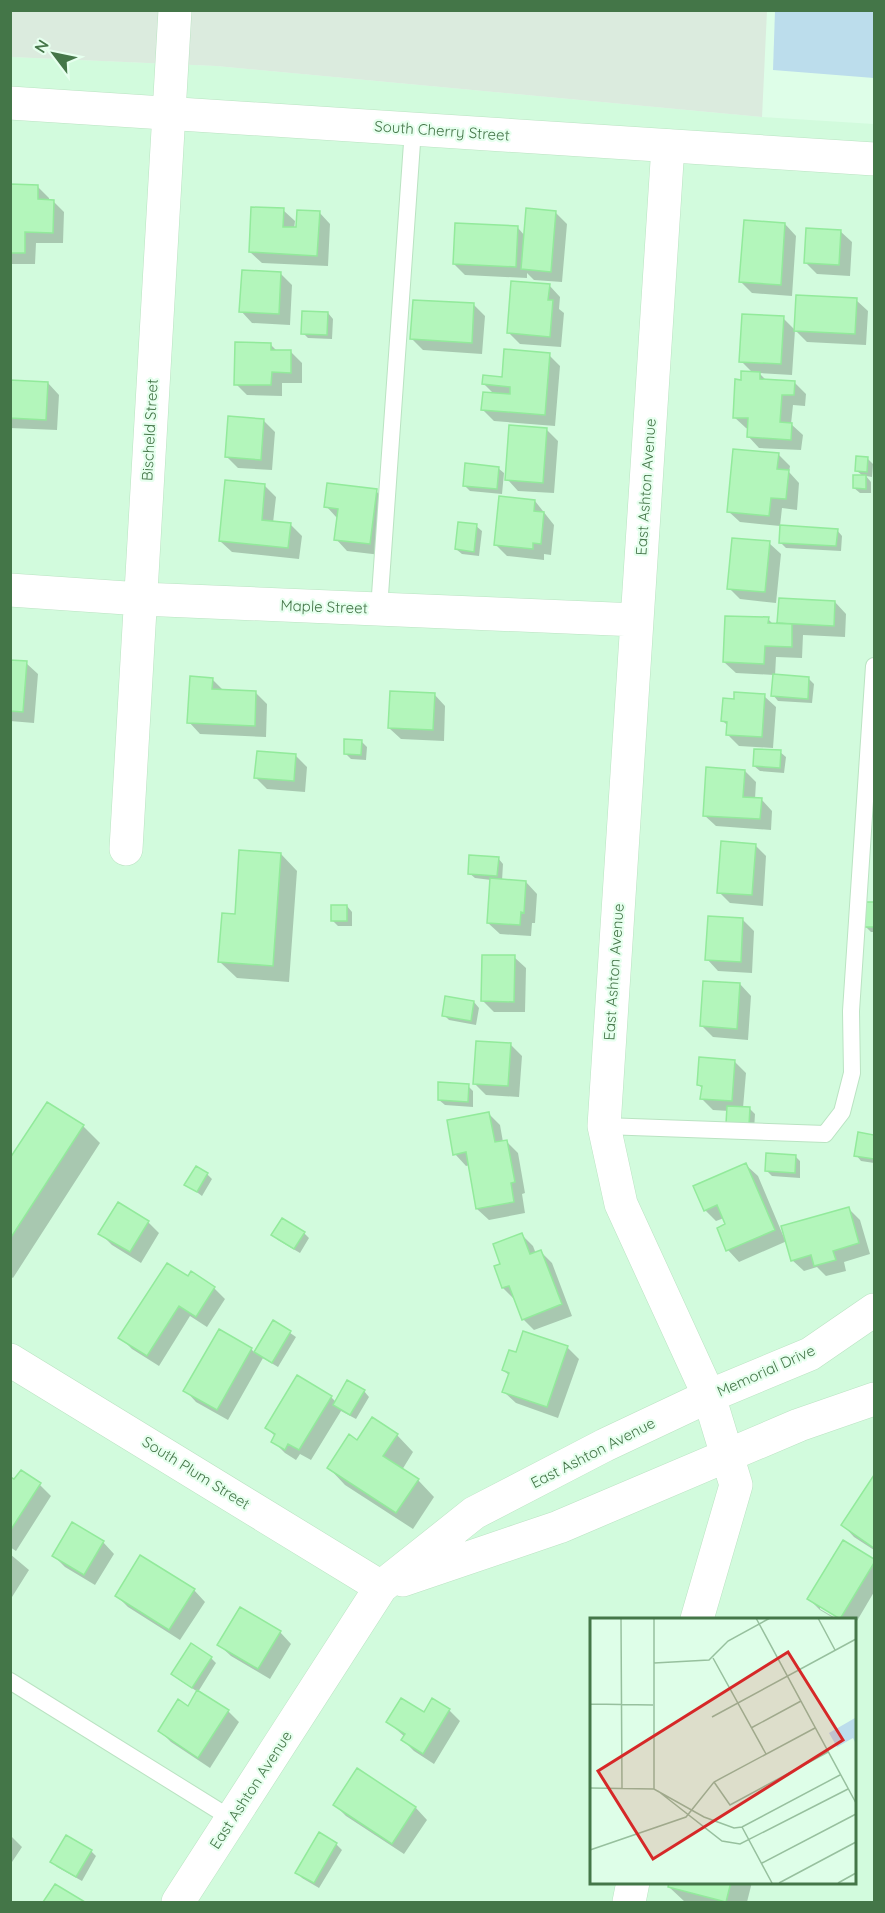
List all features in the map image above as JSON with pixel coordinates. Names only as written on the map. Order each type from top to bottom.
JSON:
[{"type":"street","name":"Bischeld Street","points":[[126,849],[175,10]]},
{"type":"street","name":"South Cherry Street","points":[[10,103],[874,159]]},
{"type":"street","name":"East Ashton Avenue","points":[[178,1902],[381,1587],[474,1514],[605,1445],[709,1396],[621,1204],[604,1126],[668,146]]},
{"type":"street","name":"Maple Street","points":[[10,590],[141,599],[637,620]]},
{"type":"street","name":"Memorial Drive","points":[[697,1618],[736,1485],[709,1396],[810,1354],[874,1310]]},
{"type":"street","name":"South Plum Street","points":[[10,1360],[381,1587]]},
{"type":"street","points":[[381,1587],[559,1527],[799,1425],[874,1399]]},
{"type":"street","points":[[628,1902],[633,1883]]},
{"type":"lane","points":[[379,609],[413,129]]},
{"type":"lane","points":[[604,1126],[825,1134],[842,1112],[852,1073],[851,1011],[874,666]]},
{"type":"lane","points":[[10,1681],[232,1819]]},
{"type":"shaded area","points":[[11,11],[767,11],[762,117],[216,66],[11,57]]},
{"type":"shaded area","points":[[775,11],[874,11],[874,78],[773,70]]},
{"type":"shaded area","points":[[11,57],[216,66],[762,117],[874,124],[874,1902],[11,1902]]},
{"type":"building","points":[[10,184],[38,185],[38,199],[54,200],[53,233],[25,232],[25,253],[10,253]]},
{"type":"building","points":[[251,207],[284,208],[283,227],[296,227],[297,210],[320,211],[317,256],[249,252]]},
{"type":"building","points":[[526,208],[556,211],[551,272],[521,269]]},
{"type":"building","points":[[744,220],[785,223],[781,285],[739,282]]},
{"type":"building","points":[[455,223],[518,226],[516,267],[453,264]]},
{"type":"building","points":[[806,228],[841,230],[839,265],[804,263]]},
{"type":"building","points":[[242,270],[281,272],[279,314],[239,312]]},
{"type":"building","points":[[511,281],[550,284],[548,300],[553,300],[550,337],[507,333]]},
{"type":"building","points":[[796,295],[857,298],[855,334],[794,331]]},
{"type":"building","points":[[413,300],[474,303],[472,343],[410,339]]},
{"type":"building","points":[[302,311],[328,312],[327,335],[301,334]]},
{"type":"building","points":[[742,314],[784,316],[781,364],[739,362]]},
{"type":"building","points":[[235,342],[271,343],[271,350],[291,350],[291,373],[272,372],[271,385],[234,385]]},
{"type":"building","points":[[504,349],[550,353],[545,415],[481,410],[483,392],[510,394],[510,387],[482,384],[483,375],[502,377]]},
{"type":"building","points":[[741,371],[760,372],[760,379],[795,381],[794,395],[782,395],[780,422],[792,423],[791,440],[747,437],[748,418],[733,418],[735,379],[741,380]]},
{"type":"building","points":[[10,380],[48,382],[46,420],[10,418]]},
{"type":"building","points":[[228,416],[264,419],[261,460],[225,457]]},
{"type":"building","points":[[509,425],[547,428],[543,483],[505,480]]},
{"type":"building","points":[[733,449],[779,453],[777,469],[789,470],[786,499],[771,498],[769,516],[727,512]]},
{"type":"building","points":[[856,456],[868,457],[867,472],[855,471]]},
{"type":"building","points":[[465,463],[499,467],[497,489],[463,486]]},
{"type":"building","points":[[853,475],[866,475],[866,489],[853,488]]},
{"type":"building","points":[[225,480],[265,484],[262,520],[291,523],[288,548],[219,541]]},
{"type":"building","points":[[327,483],[377,489],[370,544],[334,540],[338,509],[324,507]]},
{"type":"building","points":[[499,496],[535,500],[534,511],[544,512],[541,544],[533,543],[533,549],[494,545]]},
{"type":"building","points":[[458,522],[477,524],[474,552],[455,549]]},
{"type":"building","points":[[780,525],[838,529],[836,546],[779,543]]},
{"type":"building","points":[[732,538],[770,541],[765,592],[727,589]]},
{"type":"building","points":[[779,598],[835,601],[834,626],[777,623]]},
{"type":"building","points":[[725,616],[769,617],[768,623],[792,624],[792,647],[765,646],[764,664],[723,662]]},
{"type":"building","points":[[10,660],[27,661],[23,712],[10,711]]},
{"type":"building","points":[[773,674],[809,677],[808,699],[771,696]]},
{"type":"building","points":[[190,676],[213,678],[212,689],[256,691],[255,726],[187,723]]},
{"type":"building","points":[[390,691],[435,693],[433,730],[388,728]]},
{"type":"building","points":[[734,692],[765,694],[762,737],[726,735],[727,722],[721,721],[723,698],[734,699]]},
{"type":"building","points":[[344,739],[362,740],[361,755],[344,754]]},
{"type":"building","points":[[754,749],[781,750],[780,768],[753,766]]},
{"type":"building","points":[[257,751],[296,754],[294,781],[254,778]]},
{"type":"building","points":[[706,767],[745,770],[743,797],[762,798],[760,819],[703,816]]},
{"type":"building","points":[[721,841],[756,844],[752,895],[717,893]]},
{"type":"building","points":[[239,850],[281,853],[273,966],[218,962],[222,913],[235,914]]},
{"type":"building","points":[[469,855],[499,857],[497,876],[468,874]]},
{"type":"building","points":[[490,878],[526,881],[524,913],[521,912],[520,925],[487,923]]},
{"type":"building","points":[[865,902],[874,902],[874,927],[864,927]]},
{"type":"building","points":[[331,905],[347,905],[347,921],[331,921]]},
{"type":"building","points":[[708,916],[743,918],[741,962],[705,960]]},
{"type":"building","points":[[482,955],[515,955],[514,1002],[481,1001]]},
{"type":"building","points":[[703,981],[740,983],[737,1029],[700,1026]]},
{"type":"building","points":[[445,996],[474,1001],[471,1021],[442,1016]]},
{"type":"building","points":[[476,1041],[511,1043],[508,1086],[473,1084]]},
{"type":"building","points":[[699,1057],[735,1060],[732,1101],[700,1099],[702,1086],[697,1085]]},
{"type":"building","points":[[438,1082],[469,1084],[468,1102],[438,1100]]},
{"type":"building","points":[[47,1102],[84,1125],[10,1239],[10,1158]]},
{"type":"building","points":[[727,1106],[750,1107],[749,1125],[726,1124]]},
{"type":"building","points":[[489,1112],[495,1142],[507,1140],[515,1182],[511,1183],[514,1202],[476,1209],[466,1152],[453,1155],[447,1120]]},
{"type":"building","points":[[858,1132],[874,1135],[874,1159],[854,1156]]},
{"type":"building","points":[[766,1153],[796,1155],[795,1173],[765,1171]]},
{"type":"building","points":[[746,1163],[775,1230],[726,1251],[717,1228],[725,1224],[717,1205],[704,1211],[693,1186]]},
{"type":"building","points":[[196,1166],[208,1173],[197,1192],[184,1185]]},
{"type":"building","points":[[118,1202],[149,1221],[130,1252],[98,1234]]},
{"type":"building","points":[[849,1207],[859,1243],[833,1251],[836,1260],[814,1266],[811,1255],[791,1261],[781,1226]]},
{"type":"building","points":[[282,1218],[305,1232],[294,1249],[271,1235]]},
{"type":"building","points":[[522,1233],[530,1254],[541,1250],[562,1304],[522,1320],[509,1286],[502,1288],[494,1266],[500,1264],[493,1244]]},
{"type":"building","points":[[167,1263],[188,1276],[191,1271],[215,1287],[196,1317],[179,1306],[147,1356],[118,1338]]},
{"type":"building","points":[[273,1320],[291,1331],[272,1363],[254,1352]]},
{"type":"building","points":[[219,1329],[252,1348],[217,1410],[183,1391]]},
{"type":"building","points":[[523,1331],[568,1346],[547,1407],[502,1392],[509,1373],[502,1370],[509,1350],[516,1352]]},
{"type":"building","points":[[297,1375],[332,1396],[299,1450],[288,1444],[285,1450],[271,1442],[275,1434],[265,1428]]},
{"type":"building","points":[[347,1380],[365,1390],[350,1415],[333,1405]]},
{"type":"building","points":[[372,1417],[398,1434],[383,1456],[419,1479],[396,1513],[327,1468],[349,1434],[357,1440]]},
{"type":"building","points":[[21,1470],[41,1483],[10,1531],[10,1477],[14,1479]]},
{"type":"building","points":[[874,1475],[874,1548],[841,1525]]},
{"type":"building","points":[[72,1522],[104,1541],[84,1575],[52,1556]]},
{"type":"building","points":[[843,1540],[874,1559],[874,1563],[841,1618],[807,1599]]},
{"type":"building","points":[[140,1555],[195,1589],[169,1630],[115,1596]]},
{"type":"building","points":[[240,1607],[281,1631],[258,1669],[217,1645]]},
{"type":"building","points":[[191,1643],[212,1657],[192,1688],[171,1674]]},
{"type":"building","points":[[197,1690],[229,1710],[198,1758],[158,1731],[178,1699],[188,1706]]},
{"type":"building","points":[[401,1698],[424,1712],[432,1698],[450,1709],[423,1754],[401,1740],[405,1734],[386,1722]]},
{"type":"building","points":[[357,1768],[416,1807],[392,1844],[333,1805]]},
{"type":"building","points":[[319,1832],[337,1843],[314,1883],[295,1873]]},
{"type":"building","points":[[66,1835],[92,1850],[76,1877],[50,1862]]},
{"type":"building","points":[[669,1883],[731,1883],[726,1902],[668,1887]]},
{"type":"building","points":[[55,1884],[85,1902],[43,1902]]}]
